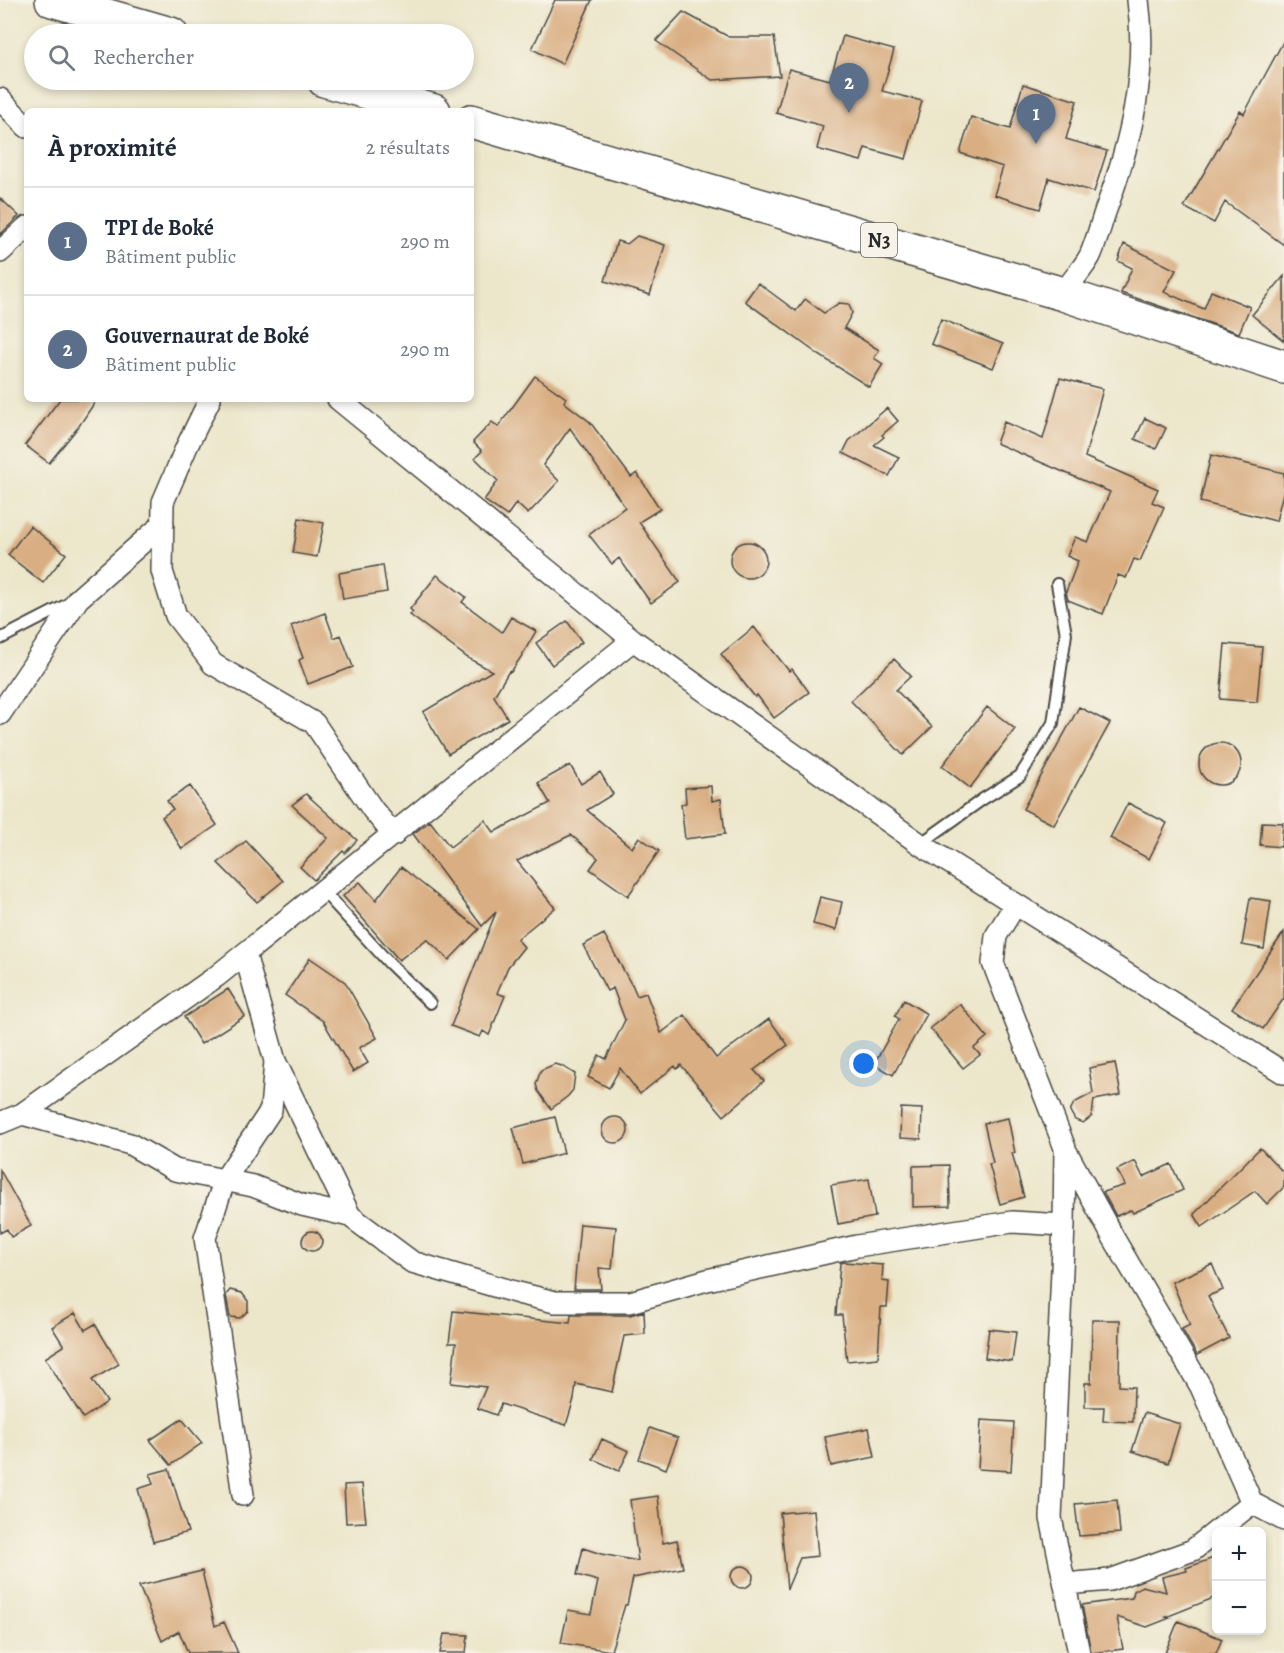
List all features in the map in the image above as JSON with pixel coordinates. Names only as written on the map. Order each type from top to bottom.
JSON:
[{"type":"highway","points":[[52,0],[136,24]]},
{"type":"highway","points":[[359,90],[423,108]]},
{"type":"highway","name":"N3","points":[[474,122],[1063,294],[1284,367]]},
{"type":"street","points":[[1063,294],[1089,256],[1112,193],[1130,133],[1139,78],[1142,24],[1138,0]]},
{"type":"street","points":[[0,99],[24,124]]},
{"type":"street","points":[[0,252],[24,230]]},
{"type":"street","points":[[209,402],[164,502],[162,571],[176,616],[213,664],[314,723],[373,810],[394,835]]},
{"type":"street","points":[[342,402],[633,640],[920,844],[1284,1073]]},
{"type":"street","points":[[0,714],[78,599],[163,524]]},
{"type":"street","points":[[0,1123],[22,1114],[217,976],[633,640]]},
{"type":"street","points":[[1015,905],[996,936],[993,963],[1065,1148],[1113,1237],[1201,1387],[1252,1503],[1284,1520]]},
{"type":"street","points":[[245,954],[275,1061],[350,1216]]},
{"type":"street","points":[[243,1495],[205,1238],[225,1179],[271,1110],[275,1061]]},
{"type":"street","points":[[22,1114],[130,1144],[176,1170],[253,1186],[302,1205],[350,1216],[407,1261],[555,1302],[630,1302],[706,1280],[857,1246],[1012,1222],[1064,1225]]},
{"type":"street","points":[[1065,1148],[1064,1225],[1051,1518],[1079,1653]]},
{"type":"street","points":[[1065,1584],[1110,1580],[1192,1550],[1252,1503]]},
{"type":"lane","points":[[920,844],[1020,776],[1053,723],[1066,634],[1057,584]]},
{"type":"lane","points":[[0,639],[78,599]]},
{"type":"lane","points":[[323,891],[390,964],[430,1003]]},
{"type":"building","points":[[555,0],[592,0],[562,64],[532,49]]},
{"type":"building","points":[[683,12],[729,37],[774,37],[780,76],[712,80],[656,41]]},
{"type":"building","points":[[843,36],[894,50],[882,91],[922,101],[906,159],[865,148],[861,161],[817,149],[823,126],[776,113],[789,69],[830,80]]},
{"type":"building","points":[[1284,40],[1284,245],[1225,202],[1214,223],[1184,207],[1240,111],[1244,114]]},
{"type":"building","points":[[1023,84],[1077,101],[1066,139],[1107,151],[1094,192],[1049,178],[1040,209],[994,195],[1003,167],[960,153],[971,117],[1010,129]]},
{"type":"building","points":[[0,198],[19,216],[0,235]]},
{"type":"building","points":[[637,236],[665,245],[650,295],[605,281],[617,241],[627,244]]},
{"type":"building","points":[[1124,244],[1176,270],[1164,292],[1204,309],[1211,291],[1250,307],[1239,333],[1121,293],[1132,268],[1118,261]]},
{"type":"building","points":[[1284,276],[1284,341],[1252,315]]},
{"type":"building","points":[[758,283],[796,311],[805,299],[824,313],[839,303],[849,304],[852,313],[844,328],[879,350],[874,358],[883,364],[869,387],[819,355],[745,301]]},
{"type":"building","points":[[941,319],[1003,344],[993,368],[931,344]]},
{"type":"building","points":[[535,376],[566,398],[564,402],[590,422],[631,477],[637,473],[660,509],[639,522],[680,582],[651,603],[619,558],[612,564],[589,535],[625,507],[570,428],[543,465],[559,481],[528,514],[516,503],[507,516],[484,500],[498,481],[475,458],[482,451],[473,442],[492,422],[498,427]]},
{"type":"building","points":[[1060,378],[1103,389],[1085,457],[1158,489],[1152,502],[1164,507],[1140,561],[1134,559],[1126,578],[1118,575],[1103,614],[1068,600],[1066,592],[1078,561],[1067,556],[1075,537],[1088,542],[1110,492],[996,443],[1004,422],[1043,439]]},
{"type":"building","points":[[58,402],[95,402],[49,463],[25,445]]},
{"type":"building","points":[[887,408],[898,421],[874,445],[899,457],[889,476],[843,453],[849,441]]},
{"type":"building","points":[[1145,418],[1166,428],[1156,449],[1135,439]]},
{"type":"building","points":[[1211,455],[1284,473],[1284,489],[1276,521],[1200,502]]},
{"type":"building","points":[[299,518],[324,523],[317,557],[293,553]]},
{"type":"building","points":[[30,526],[66,554],[43,583],[8,555]]},
{"type":"building","points":[[748,542],[760,548],[766,560],[760,572],[748,578],[736,572],[730,560],[736,548]]},
{"type":"building","points":[[383,565],[387,592],[343,599],[339,573]]},
{"type":"building","points":[[437,575],[466,597],[462,602],[502,632],[511,617],[536,631],[494,696],[508,719],[448,754],[423,712],[492,671],[468,658],[410,615],[413,612],[410,609]]},
{"type":"building","points":[[325,613],[334,638],[341,635],[353,667],[308,684],[299,660],[303,658],[291,626]]},
{"type":"building","points":[[567,621],[582,642],[552,665],[536,643]]},
{"type":"building","points":[[754,627],[789,671],[792,669],[809,692],[774,718],[721,654]]},
{"type":"building","points":[[1225,644],[1262,647],[1257,702],[1220,699]]},
{"type":"building","points":[[894,659],[911,676],[896,690],[932,727],[903,755],[851,701]]},
{"type":"building","points":[[987,707],[1015,729],[970,788],[942,766]]},
{"type":"building","points":[[1079,707],[1110,723],[1054,825],[1023,809]]},
{"type":"building","points":[[1220,743],[1228,744],[1235,749],[1240,756],[1240,772],[1235,779],[1228,784],[1220,785],[1212,784],[1205,779],[1200,772],[1199,764],[1200,756],[1205,749],[1212,744]]},
{"type":"building","points":[[570,765],[581,784],[600,772],[613,794],[587,810],[632,848],[639,837],[659,851],[628,896],[590,869],[598,858],[571,835],[517,861],[555,908],[517,939],[524,947],[508,967],[497,993],[505,996],[489,1035],[483,1031],[480,1037],[451,1026],[496,912],[482,926],[413,834],[430,821],[450,847],[485,820],[494,832],[550,803],[538,783]]},
{"type":"building","points":[[190,786],[217,825],[182,849],[162,817],[173,809],[167,801]]},
{"type":"building","points":[[711,786],[712,801],[721,799],[725,834],[685,839],[681,804],[686,803],[685,788]]},
{"type":"building","points":[[306,794],[357,840],[314,880],[300,867],[328,838],[292,805]]},
{"type":"building","points":[[1128,803],[1167,823],[1149,859],[1110,838]]},
{"type":"building","points":[[1262,822],[1283,823],[1281,847],[1260,845]]},
{"type":"building","points":[[246,841],[283,881],[257,902],[218,863]]},
{"type":"building","points":[[401,867],[479,929],[449,960],[427,939],[399,960],[343,896],[360,882],[376,900]]},
{"type":"building","points":[[820,897],[842,902],[836,930],[813,924]]},
{"type":"building","points":[[1250,898],[1271,901],[1264,949],[1242,945]]},
{"type":"building","points":[[1284,932],[1284,998],[1263,1029],[1232,1008]]},
{"type":"building","points":[[604,934],[637,996],[646,993],[661,1033],[685,1015],[716,1058],[769,1019],[788,1045],[754,1070],[764,1081],[724,1116],[681,1065],[677,1069],[675,1066],[640,1094],[620,1068],[609,1088],[588,1077],[599,1055],[606,1059],[625,1020],[613,988],[607,991],[583,945]]},
{"type":"building","points":[[310,958],[345,982],[377,1038],[359,1048],[368,1063],[353,1072],[323,1021],[285,995]]},
{"type":"building","points":[[228,989],[245,1016],[201,1044],[184,1017]]},
{"type":"building","points":[[904,1000],[927,1014],[893,1075],[874,1064],[899,1019],[895,1016]]},
{"type":"building","points":[[960,1004],[987,1037],[974,1048],[980,1055],[963,1068],[930,1028]]},
{"type":"building","points":[[1115,1063],[1121,1095],[1094,1099],[1092,1116],[1083,1123],[1075,1120],[1070,1111],[1074,1103],[1093,1093],[1089,1068]]},
{"type":"building","points":[[555,1064],[575,1074],[573,1090],[551,1109],[538,1091],[536,1084],[541,1070]]},
{"type":"building","points":[[901,1108],[922,1109],[921,1139],[900,1138]]},
{"type":"building","points":[[555,1117],[564,1153],[523,1164],[513,1128]]},
{"type":"building","points":[[615,1117],[624,1121],[628,1130],[624,1139],[615,1143],[606,1139],[602,1130],[606,1121]]},
{"type":"building","points":[[1008,1118],[1015,1153],[1012,1153],[1024,1197],[1000,1204],[989,1164],[993,1163],[984,1123]]},
{"type":"building","points":[[1260,1148],[1284,1173],[1284,1187],[1267,1204],[1255,1191],[1202,1227],[1194,1214]]},
{"type":"building","points":[[1135,1161],[1143,1177],[1171,1164],[1183,1190],[1133,1213],[1131,1210],[1116,1216],[1103,1192],[1125,1185],[1117,1170]]},
{"type":"building","points":[[949,1165],[950,1206],[913,1207],[913,1166]]},
{"type":"building","points":[[0,1170],[31,1226],[11,1237],[7,1229],[0,1233]]},
{"type":"building","points":[[869,1179],[875,1217],[838,1224],[831,1185]]},
{"type":"building","points":[[580,1224],[616,1227],[612,1269],[599,1268],[601,1289],[574,1289]]},
{"type":"building","points":[[308,1231],[316,1231],[322,1237],[322,1245],[316,1251],[308,1251],[302,1245],[302,1237]]},
{"type":"building","points":[[840,1263],[883,1265],[882,1281],[889,1282],[887,1307],[881,1307],[878,1358],[847,1361],[842,1315],[836,1315]]},
{"type":"building","points":[[1212,1264],[1223,1290],[1208,1296],[1229,1338],[1197,1355],[1182,1329],[1190,1325],[1172,1282]]},
{"type":"building","points":[[230,1290],[242,1293],[248,1301],[248,1311],[240,1318],[230,1317],[226,1295]]},
{"type":"building","points":[[453,1311],[570,1323],[571,1315],[630,1315],[644,1311],[645,1334],[624,1336],[612,1392],[576,1384],[566,1425],[501,1404],[496,1415],[477,1408],[486,1387],[451,1383],[456,1343],[449,1343]]},
{"type":"building","points":[[75,1313],[85,1330],[95,1324],[119,1364],[92,1380],[107,1402],[83,1418],[45,1358],[64,1346],[52,1327]]},
{"type":"building","points":[[1092,1320],[1120,1320],[1119,1386],[1134,1387],[1133,1422],[1103,1421],[1104,1407],[1085,1407],[1085,1383],[1091,1383]]},
{"type":"building","points":[[989,1329],[1016,1332],[1012,1362],[985,1358]]},
{"type":"building","points":[[1144,1413],[1180,1424],[1168,1463],[1132,1451]]},
{"type":"building","points":[[182,1419],[202,1443],[171,1465],[150,1440]]},
{"type":"building","points":[[981,1420],[1014,1422],[1011,1471],[978,1469]]},
{"type":"building","points":[[650,1428],[678,1438],[666,1469],[639,1459]]},
{"type":"building","points":[[869,1428],[875,1457],[831,1466],[825,1437]]},
{"type":"building","points":[[602,1439],[629,1451],[619,1471],[593,1459]]},
{"type":"building","points":[[169,1469],[188,1532],[153,1542],[138,1489],[153,1484],[150,1474]]},
{"type":"building","points":[[362,1484],[366,1522],[346,1523],[344,1485]]},
{"type":"building","points":[[658,1496],[663,1543],[677,1540],[683,1568],[633,1578],[627,1605],[625,1605],[611,1651],[561,1643],[568,1610],[591,1614],[598,1581],[577,1575],[583,1548],[638,1561],[630,1500]]},
{"type":"building","points":[[1117,1500],[1120,1533],[1079,1536],[1075,1504]]},
{"type":"building","points":[[814,1510],[818,1556],[800,1558],[787,1589],[780,1513]]},
{"type":"building","points":[[1212,1558],[1212,1599],[1147,1627],[1117,1617],[1123,1649],[1091,1653],[1082,1605],[1132,1598],[1134,1591],[1142,1586],[1166,1592],[1162,1577],[1187,1571],[1186,1568]]},
{"type":"building","points":[[742,1566],[750,1569],[753,1577],[750,1585],[742,1588],[734,1585],[731,1577],[734,1569]]},
{"type":"building","points":[[202,1571],[215,1626],[224,1622],[238,1653],[188,1653],[179,1631],[162,1641],[139,1586]]},
{"type":"building","points":[[1178,1621],[1222,1639],[1216,1653],[1165,1653]]},
{"type":"building","points":[[444,1634],[468,1635],[466,1653],[440,1653]]},
{"type":"place","name":"Gouvernaurat de Boké","points":[[849,113]]},
{"type":"place","name":"TPI de Boké","points":[[1036,144]]}]
